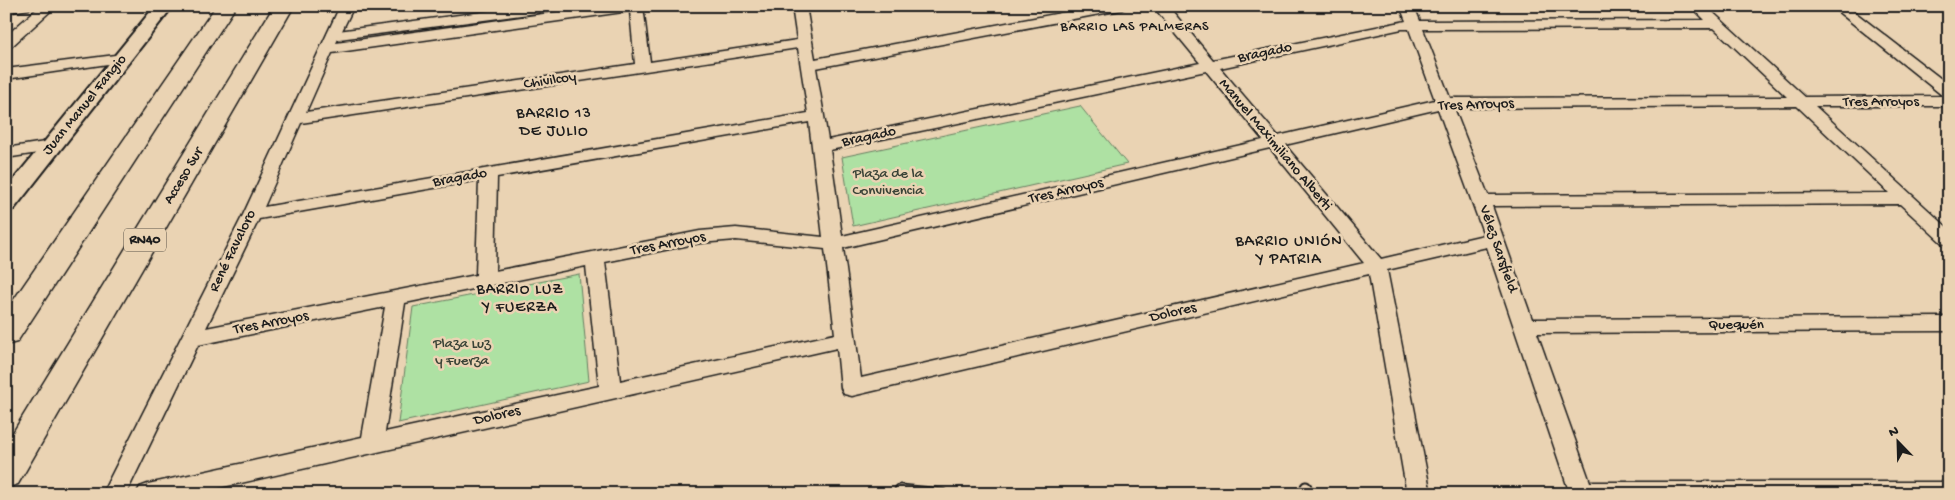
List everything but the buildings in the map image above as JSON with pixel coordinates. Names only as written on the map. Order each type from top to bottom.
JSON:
[{"type":"highway","points":[[6,334],[226,6]]},
{"type":"highway","name":"Acceso Sur","points":[[6,474],[284,7]]},
{"type":"street","points":[[6,9],[24,6]]},
{"type":"street","points":[[6,44],[49,6]]},
{"type":"street","name":"Juan Manuel Fangio","points":[[6,204],[164,6]]},
{"type":"street","name":"René Favaloro","points":[[114,494],[252,215],[328,42],[347,6]]},
{"type":"street","points":[[328,42],[632,6]]},
{"type":"street","points":[[636,6],[643,67]]},
{"type":"street","points":[[799,6],[821,147],[852,388]]},
{"type":"street","points":[[809,65],[1121,6]]},
{"type":"street","name":"Manuel Maximiliano Alberti","points":[[1160,6],[1377,266],[1419,494]]},
{"type":"street","name":"Vélez Sarsfield","points":[[1407,6],[1482,201],[1581,493]]},
{"type":"street","points":[[1698,6],[1949,239]]},
{"type":"street","points":[[1838,6],[1949,92]]},
{"type":"street","name":"Bragado","points":[[821,147],[1208,65],[1413,24],[1717,24]]},
{"type":"street","name":"Chivilcoy","points":[[294,120],[805,43]]},
{"type":"street","points":[[6,74],[123,58]]},
{"type":"street","name":"Tres Arroyos","points":[[190,339],[718,235],[736,234],[834,244],[1443,103],[1949,101]]},
{"type":"street","name":"Bragado","points":[[252,215],[816,116]]},
{"type":"street","points":[[6,153],[51,146]]},
{"type":"street","points":[[485,280],[488,174]]},
{"type":"street","points":[[1482,201],[1904,198]]},
{"type":"street","name":"Dolores","points":[[852,388],[1494,239]]},
{"type":"street","points":[[595,258],[610,391]]},
{"type":"street","points":[[372,444],[396,298]]},
{"type":"street","name":"Quequén","points":[[1524,326],[1949,324]]},
{"type":"street","name":"Dolores","points":[[148,494],[845,339]]},
{"type":"street","points":[[1581,493],[1949,492]]},
{"type":"lane","points":[[328,42],[536,9],[536,6]]},
{"type":"lane","points":[[900,490],[942,494]]},
{"type":"green space","name":"Plaza de la Convivencia","points":[[1080,106],[1127,164],[853,226],[842,157]]},
{"type":"green space","name":"Plaza Luz y Fuerza","points":[[579,274],[589,381],[398,423],[413,307]]},
{"type":"district","name":"BARRIO LAS PALMERAS","points":[[1135,27]]},
{"type":"district","name":"BARRIO 13 DE JULIO","points":[[554,123]]},
{"type":"district","name":"BARRIO UNIÓN Y PATRIA","points":[[1289,251]]},
{"type":"district","name":"BARRIO LUZ Y FUERZA","points":[[520,299]]}]
